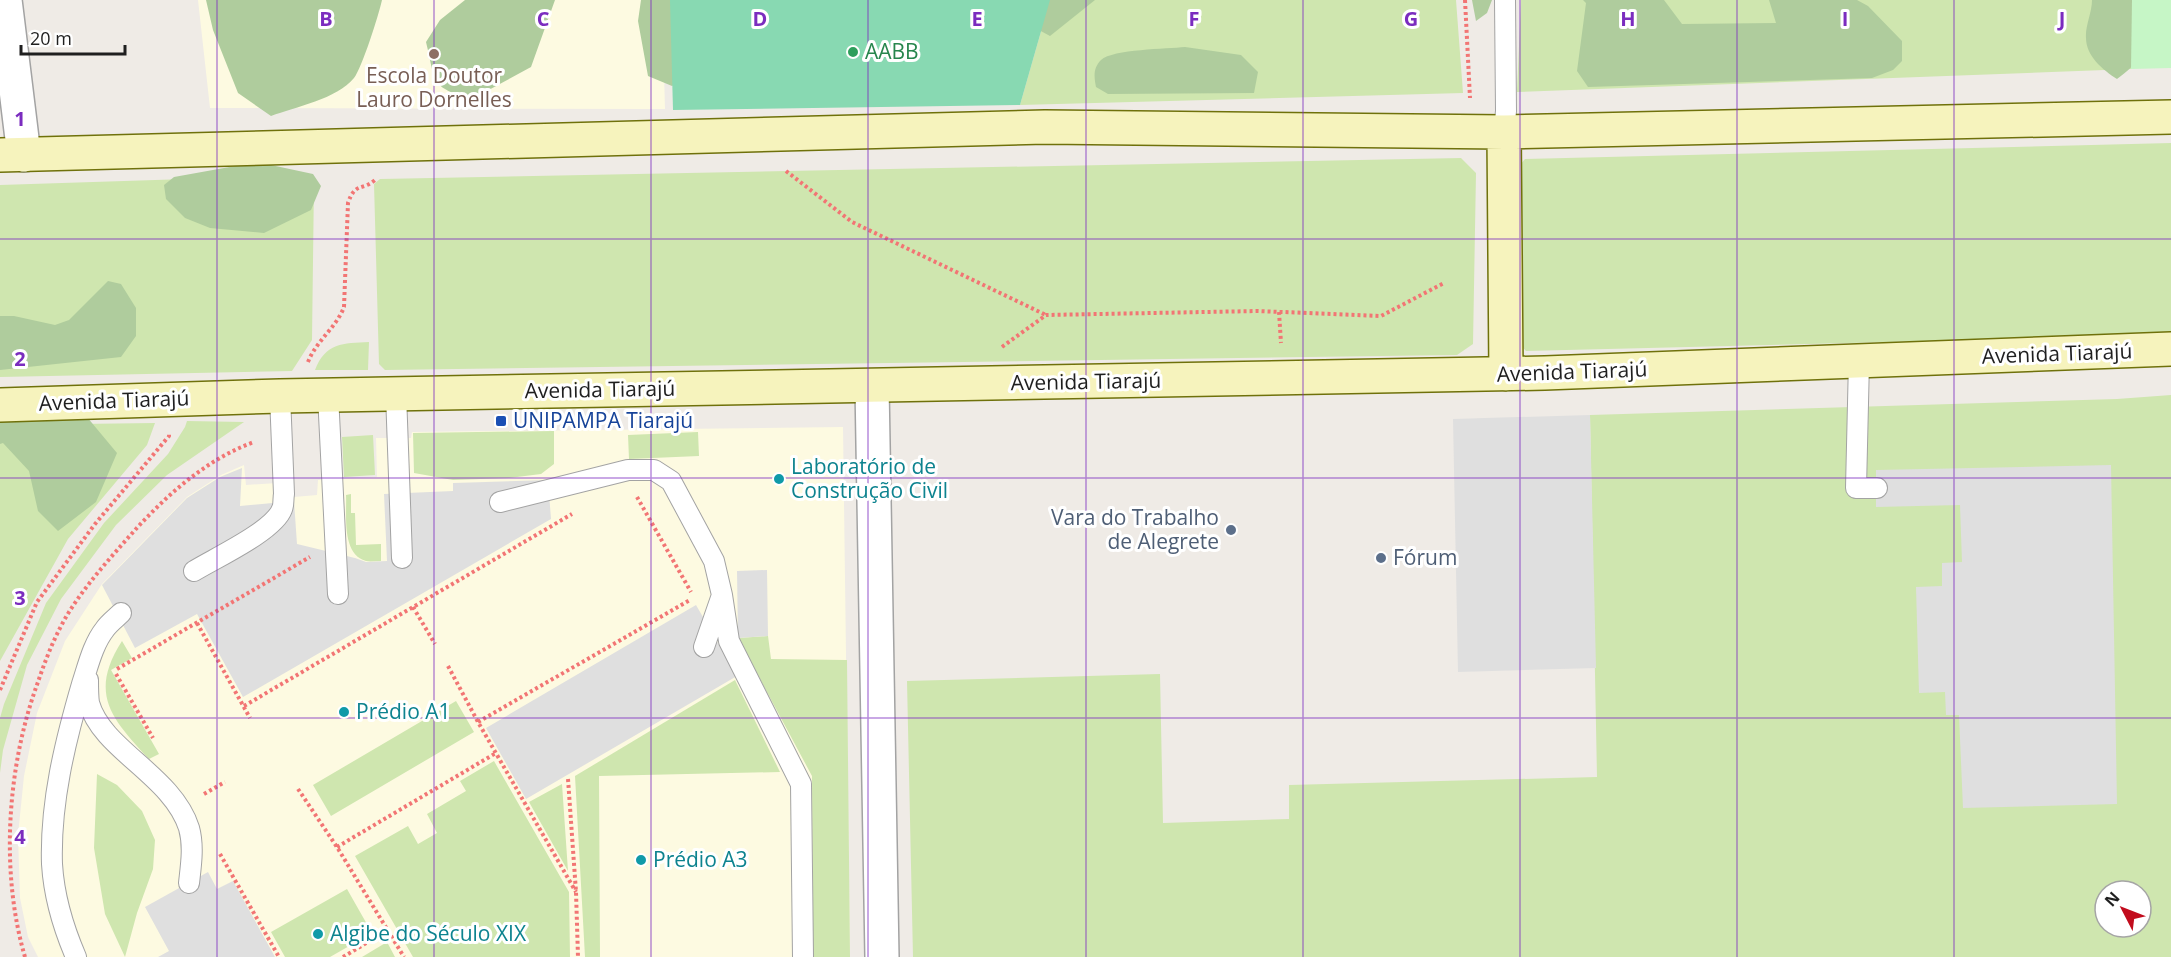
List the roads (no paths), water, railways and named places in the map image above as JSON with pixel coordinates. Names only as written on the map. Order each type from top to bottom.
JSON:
[{"type":"main road","points":[[12,155],[1045,127],[1504,132],[2171,117]]},
{"type":"main road","points":[[1504,132],[1506,374]]},
{"type":"main road","name":"Avenida Tiarajú","points":[[0,405],[328,395],[1506,374],[2171,349]]},
{"type":"street","points":[[5,0],[12,155]]},
{"type":"street","points":[[872,386],[882,957]]},
{"type":"lane","points":[[1504,132],[1506,111],[1505,0]]},
{"type":"lane","points":[[1859,361],[1856,488],[1877,488]]},
{"type":"lane","points":[[396,394],[402,558]]},
{"type":"lane","points":[[328,395],[338,594]]},
{"type":"lane","points":[[194,571],[258,534],[274,521],[282,509],[284,494],[280,396]]},
{"type":"lane","points":[[500,502],[628,470],[654,470],[670,481],[714,561],[729,641],[801,784],[803,957]]},
{"type":"lane","points":[[704,647],[722,595]]},
{"type":"lane","points":[[76,957],[61,920],[52,865],[54,818],[62,759],[87,670],[96,644],[105,628],[121,613]]},
{"type":"lane","points":[[87,670],[89,703],[100,724],[115,743],[144,767],[170,794],[189,827],[192,853],[189,883]]},
{"type":"place","name":"AABB","points":[[853,52]]},
{"type":"place","name":"Escola Doutor Lauro Dornelles","points":[[434,54]]},
{"type":"place","name":"UNIPAMPA Tiarajú","points":[[501,421]]},
{"type":"place","name":"Laboratório de Construção Civil","points":[[779,479]]},
{"type":"place","name":"Vara do Trabalho de Alegrete","points":[[1231,530]]},
{"type":"place","name":"Fórum","points":[[1381,558]]},
{"type":"place","name":"Prédio A1","points":[[344,712]]},
{"type":"place","name":"Prédio A3","points":[[641,860]]},
{"type":"place","name":"Algibe do Século XIX","points":[[318,934]]}]
